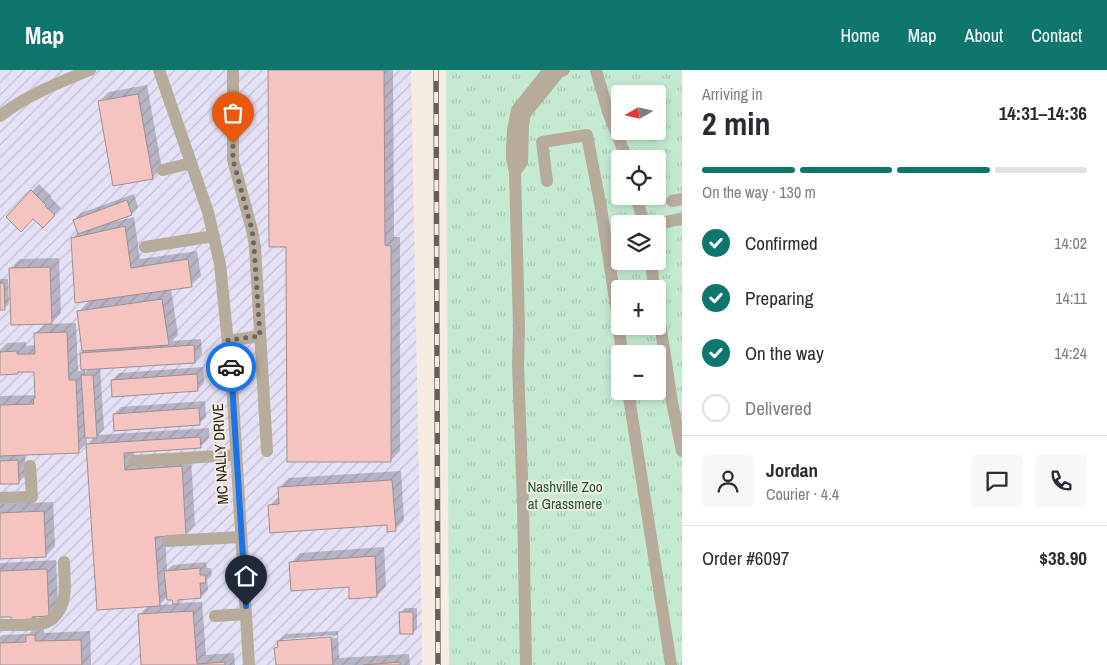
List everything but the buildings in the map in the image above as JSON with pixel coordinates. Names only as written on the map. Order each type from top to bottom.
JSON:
[{"type":"street","points":[[0,116],[41,90],[90,70]]},
{"type":"street","name":"MC NALLY DRIVE","points":[[160,70],[208,212],[222,278],[228,340],[249,665]]},
{"type":"street","points":[[233,70],[233,160],[252,230],[254,247],[267,450]]},
{"type":"street","points":[[526,665],[515,172],[512,159],[512,130],[517,110],[549,70]]},
{"type":"street","points":[[515,172],[522,162],[522,126],[525,114],[559,72],[564,70]]},
{"type":"street","points":[[594,72],[623,150]]},
{"type":"street","points":[[547,181],[542,142],[587,135],[604,224],[621,345]]},
{"type":"street","points":[[163,170],[191,163]]},
{"type":"street","points":[[666,222],[682,219]]},
{"type":"street","points":[[145,247],[214,236]]},
{"type":"street","points":[[662,335],[682,451]]},
{"type":"street","points":[[228,340],[260,336]]},
{"type":"street","points":[[629,400],[671,665]]},
{"type":"street","points":[[134,460],[236,455]]},
{"type":"street","points":[[0,498],[32,497],[30,466]]},
{"type":"street","points":[[168,541],[241,537]]},
{"type":"street","points":[[0,625],[42,623],[53,618],[65,597],[64,562]]},
{"type":"street","points":[[215,616],[246,614]]},
{"type":"shaded area","points":[[0,70],[411,70],[422,665],[0,665]]},
{"type":"green space","name":"Nashville Zoo at Grassmere","points":[[446,70],[682,70],[682,665],[449,665]]},
{"type":"railway","points":[[436,70],[438,665]]},
{"type":"way so far","points":[[231,367],[228,340],[260,336],[252,230],[233,160],[233,143]]},
{"type":"route","points":[[231,367],[246,606]]}]
